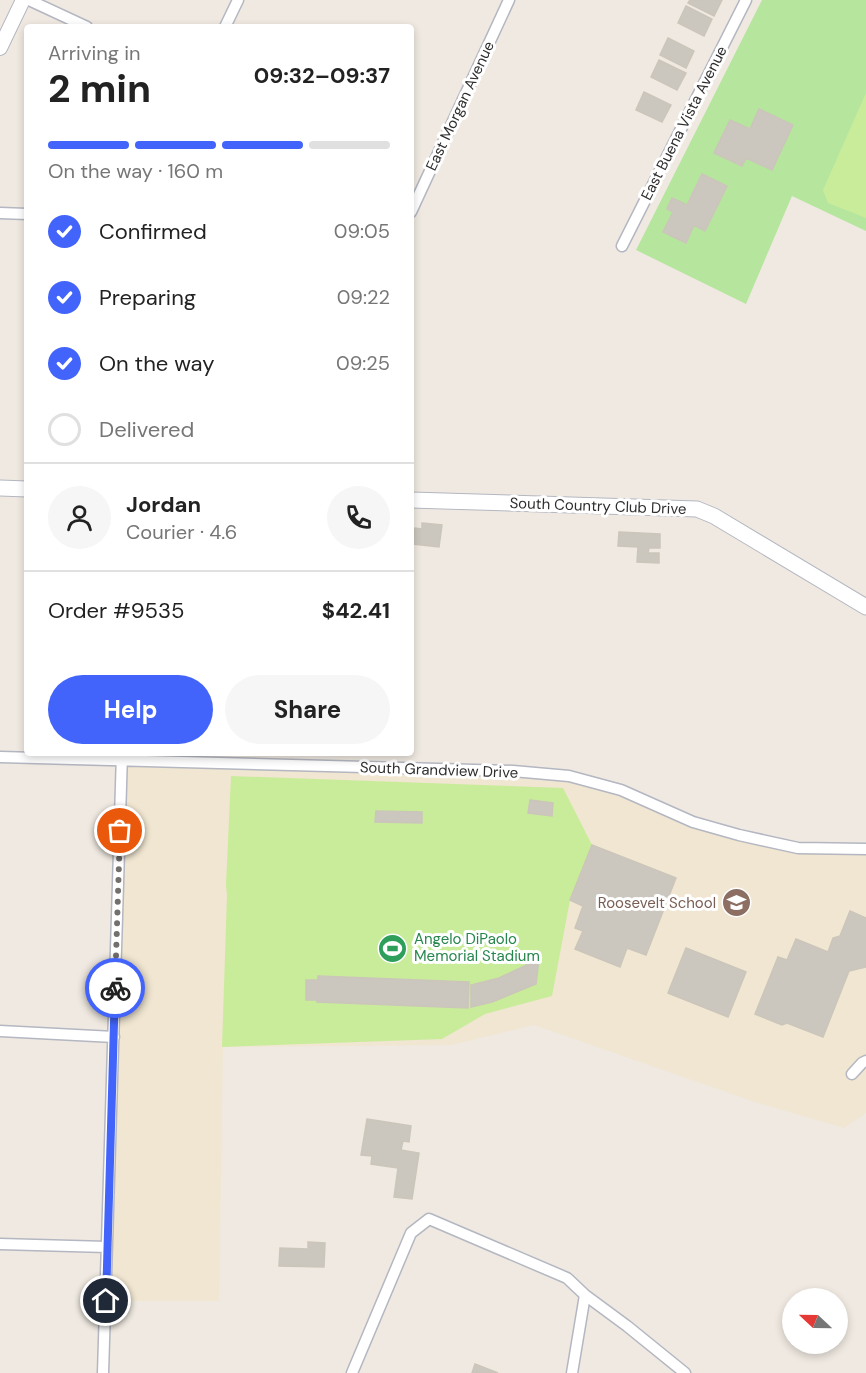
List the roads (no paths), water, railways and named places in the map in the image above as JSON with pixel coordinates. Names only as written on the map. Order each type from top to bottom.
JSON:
[{"type":"main road","points":[[0,488],[24,489]]},
{"type":"main road","name":"South Country Club Drive","points":[[414,500],[697,509],[714,516],[866,607]]},
{"type":"street","points":[[0,48],[23,0]]},
{"type":"street","points":[[29,0],[81,24]]},
{"type":"street","points":[[226,24],[238,0]]},
{"type":"street","name":"East Morgan Avenue","points":[[416,189],[509,0]]},
{"type":"street","name":"East Buena Vista Avenue","points":[[622,246],[746,0]]},
{"type":"street","points":[[0,213],[24,214]]},
{"type":"street","name":"South Grandview Drive","points":[[0,757],[122,757],[513,771],[569,776],[621,790],[693,822],[739,835],[798,848],[866,849]]},
{"type":"street","points":[[103,1373],[122,757]]},
{"type":"street","points":[[0,1031],[114,1037]]},
{"type":"street","points":[[852,1074],[866,1061]]},
{"type":"street","points":[[352,1373],[411,1233],[429,1219],[567,1278],[585,1295],[685,1373]]},
{"type":"street","points":[[0,1244],[107,1247]]},
{"type":"street","points":[[572,1373],[585,1295]]},
{"type":"place","name":"Roosevelt School","points":[[737,903]]},
{"type":"place","name":"Angelo DiPaolo Memorial Stadium","points":[[393,948]]}]
